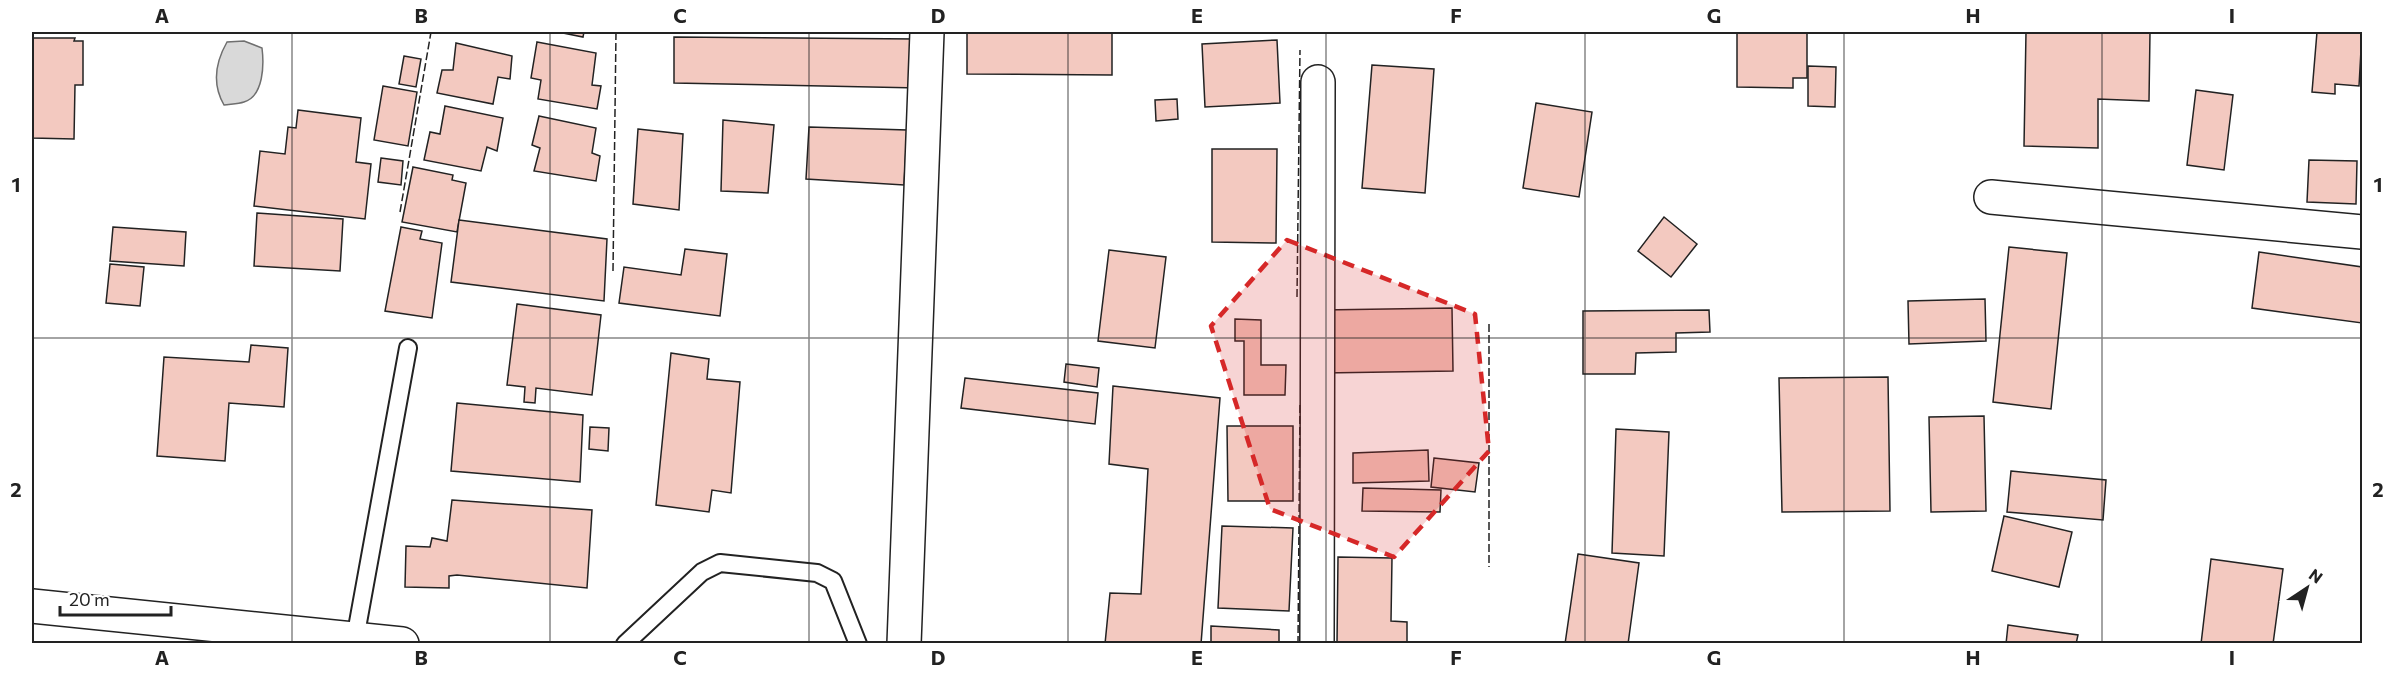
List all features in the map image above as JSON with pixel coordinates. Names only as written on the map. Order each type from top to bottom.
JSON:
[{"type":"street","points":[[904,644],[927,32]]},
{"type":"street","points":[[1317,644],[1318,82]]},
{"type":"street","points":[[1991,197],[2362,232]]},
{"type":"street","points":[[32,606],[402,644]]},
{"type":"lane","points":[[355,639],[408,348]]},
{"type":"lane","points":[[626,644],[702,572],[720,563],[817,573],[833,581],[858,644]]},
{"type":"highlighted area","points":[[1287,240],[1475,314],[1489,451],[1394,557],[1270,509],[1211,326]]},
{"type":"shaded area","points":[[244,41],[262,48],[263,62],[259,86],[251,99],[242,103],[224,105],[220,97],[216,74],[220,58],[227,42]]},
{"type":"building","points":[[558,32],[584,32],[583,37]]},
{"type":"building","points":[[967,32],[1112,32],[1112,75],[967,74]]},
{"type":"building","points":[[1737,32],[1807,32],[1807,78],[1793,78],[1793,88],[1737,87]]},
{"type":"building","points":[[2026,32],[2150,32],[2149,101],[2098,99],[2098,148],[2024,146]]},
{"type":"building","points":[[2317,32],[2362,32],[2359,86],[2335,84],[2335,94],[2312,92]]},
{"type":"building","points":[[674,37],[917,39],[919,88],[674,83]]},
{"type":"building","points":[[32,38],[75,38],[74,41],[83,41],[83,85],[75,85],[74,139],[32,138]]},
{"type":"building","points":[[1277,40],[1280,103],[1205,107],[1202,44]]},
{"type":"building","points":[[537,42],[596,53],[592,85],[601,86],[597,109],[538,99],[541,80],[531,78]]},
{"type":"building","points":[[456,43],[512,56],[510,79],[498,77],[493,104],[437,93],[442,70],[453,70]]},
{"type":"building","points":[[404,56],[421,59],[416,87],[399,84]]},
{"type":"building","points":[[1372,65],[1434,69],[1425,193],[1362,188]]},
{"type":"building","points":[[1808,66],[1836,67],[1835,107],[1808,106]]},
{"type":"building","points":[[383,86],[417,92],[408,146],[374,140]]},
{"type":"building","points":[[2196,90],[2233,95],[2224,170],[2187,165]]},
{"type":"building","points":[[1177,99],[1178,119],[1156,121],[1155,100]]},
{"type":"building","points":[[1536,103],[1592,112],[1579,197],[1523,188]]},
{"type":"building","points":[[445,106],[503,118],[497,151],[487,147],[481,171],[424,160],[430,132],[440,134]]},
{"type":"building","points":[[298,110],[361,118],[356,162],[371,164],[365,219],[254,206],[260,151],[285,154],[288,127],[296,128]]},
{"type":"building","points":[[539,116],[596,128],[592,153],[600,156],[596,181],[534,171],[540,148],[532,145]]},
{"type":"building","points":[[723,120],[774,125],[768,193],[721,191]]},
{"type":"building","points":[[809,127],[907,130],[904,185],[806,179]]},
{"type":"building","points":[[638,129],[683,134],[679,210],[633,204]]},
{"type":"building","points":[[1212,149],[1277,149],[1276,243],[1212,242]]},
{"type":"building","points":[[381,158],[403,161],[401,185],[378,182]]},
{"type":"building","points":[[2309,160],[2357,161],[2356,204],[2307,202]]},
{"type":"building","points":[[413,167],[453,175],[452,180],[466,183],[457,232],[402,222]]},
{"type":"building","points":[[257,213],[343,219],[340,271],[254,266]]},
{"type":"building","points":[[1664,217],[1697,244],[1671,277],[1638,251]]},
{"type":"building","points":[[459,220],[607,239],[604,301],[451,282]]},
{"type":"building","points":[[113,227],[186,232],[184,266],[110,261]]},
{"type":"building","points":[[401,227],[422,231],[420,239],[442,243],[432,318],[385,311]]},
{"type":"building","points":[[2009,247],[2067,253],[2051,409],[1993,402]]},
{"type":"building","points":[[685,249],[727,254],[720,316],[619,303],[624,267],[681,275]]},
{"type":"building","points":[[1109,250],[1166,257],[1155,348],[1098,341]]},
{"type":"building","points":[[2259,252],[2362,267],[2362,323],[2252,308]]},
{"type":"building","points":[[110,264],[144,267],[140,306],[106,303]]},
{"type":"building","points":[[1985,299],[1986,341],[1909,344],[1908,301]]},
{"type":"building","points":[[517,304],[601,315],[592,395],[536,388],[535,403],[524,402],[525,387],[507,385]]},
{"type":"building","points":[[1452,308],[1453,371],[1323,373],[1322,310]]},
{"type":"building","points":[[1709,310],[1710,332],[1676,333],[1676,352],[1636,353],[1635,374],[1583,374],[1583,311]]},
{"type":"building","points":[[1235,319],[1261,320],[1261,365],[1286,365],[1285,395],[1244,395],[1244,341],[1235,341]]},
{"type":"building","points":[[251,345],[288,348],[284,407],[229,403],[225,461],[157,456],[164,357],[249,362]]},
{"type":"building","points":[[671,353],[709,359],[707,379],[740,382],[731,493],[712,490],[709,512],[656,505]]},
{"type":"building","points":[[1066,364],[1099,368],[1097,387],[1064,382]]},
{"type":"building","points":[[1888,377],[1890,511],[1782,512],[1779,378]]},
{"type":"building","points":[[965,378],[1098,393],[1095,424],[961,408]]},
{"type":"building","points":[[1113,386],[1220,398],[1201,644],[1105,644],[1110,593],[1141,594],[1148,469],[1109,464]]},
{"type":"building","points":[[457,403],[583,415],[580,482],[451,471]]},
{"type":"building","points":[[1984,416],[1986,511],[1931,512],[1929,417]]},
{"type":"building","points":[[1227,426],[1293,426],[1293,501],[1228,501]]},
{"type":"building","points":[[590,427],[609,428],[608,451],[589,449]]},
{"type":"building","points":[[1616,429],[1669,432],[1664,556],[1612,553]]},
{"type":"building","points":[[1428,450],[1429,481],[1353,483],[1353,453]]},
{"type":"building","points":[[1434,458],[1479,463],[1475,492],[1431,487]]},
{"type":"building","points":[[2011,471],[2106,480],[2103,520],[2007,512]]},
{"type":"building","points":[[1363,488],[1441,490],[1440,512],[1362,511]]},
{"type":"building","points":[[452,500],[592,510],[587,588],[457,575],[449,576],[449,588],[405,587],[406,546],[430,547],[432,538],[447,541]]},
{"type":"building","points":[[2004,516],[2072,532],[2059,587],[1992,571]]},
{"type":"building","points":[[1222,526],[1293,528],[1289,611],[1218,608]]},
{"type":"building","points":[[1578,554],[1639,563],[1628,644],[1565,644]]},
{"type":"building","points":[[1338,557],[1392,558],[1391,621],[1407,622],[1407,644],[1337,644]]},
{"type":"building","points":[[2211,559],[2283,569],[2273,644],[2201,644]]},
{"type":"building","points":[[2008,625],[2078,635],[2076,644],[2006,644]]},
{"type":"building","points":[[1211,626],[1279,630],[1279,644],[1211,644]]},
{"type":"fence","points":[[400,212],[431,32]]},
{"type":"fence","points":[[613,271],[616,32]]},
{"type":"fence","points":[[1297,297],[1300,50]]},
{"type":"fence","points":[[1489,324],[1489,567]]},
{"type":"fence","points":[[1298,644],[1300,403]]}]
